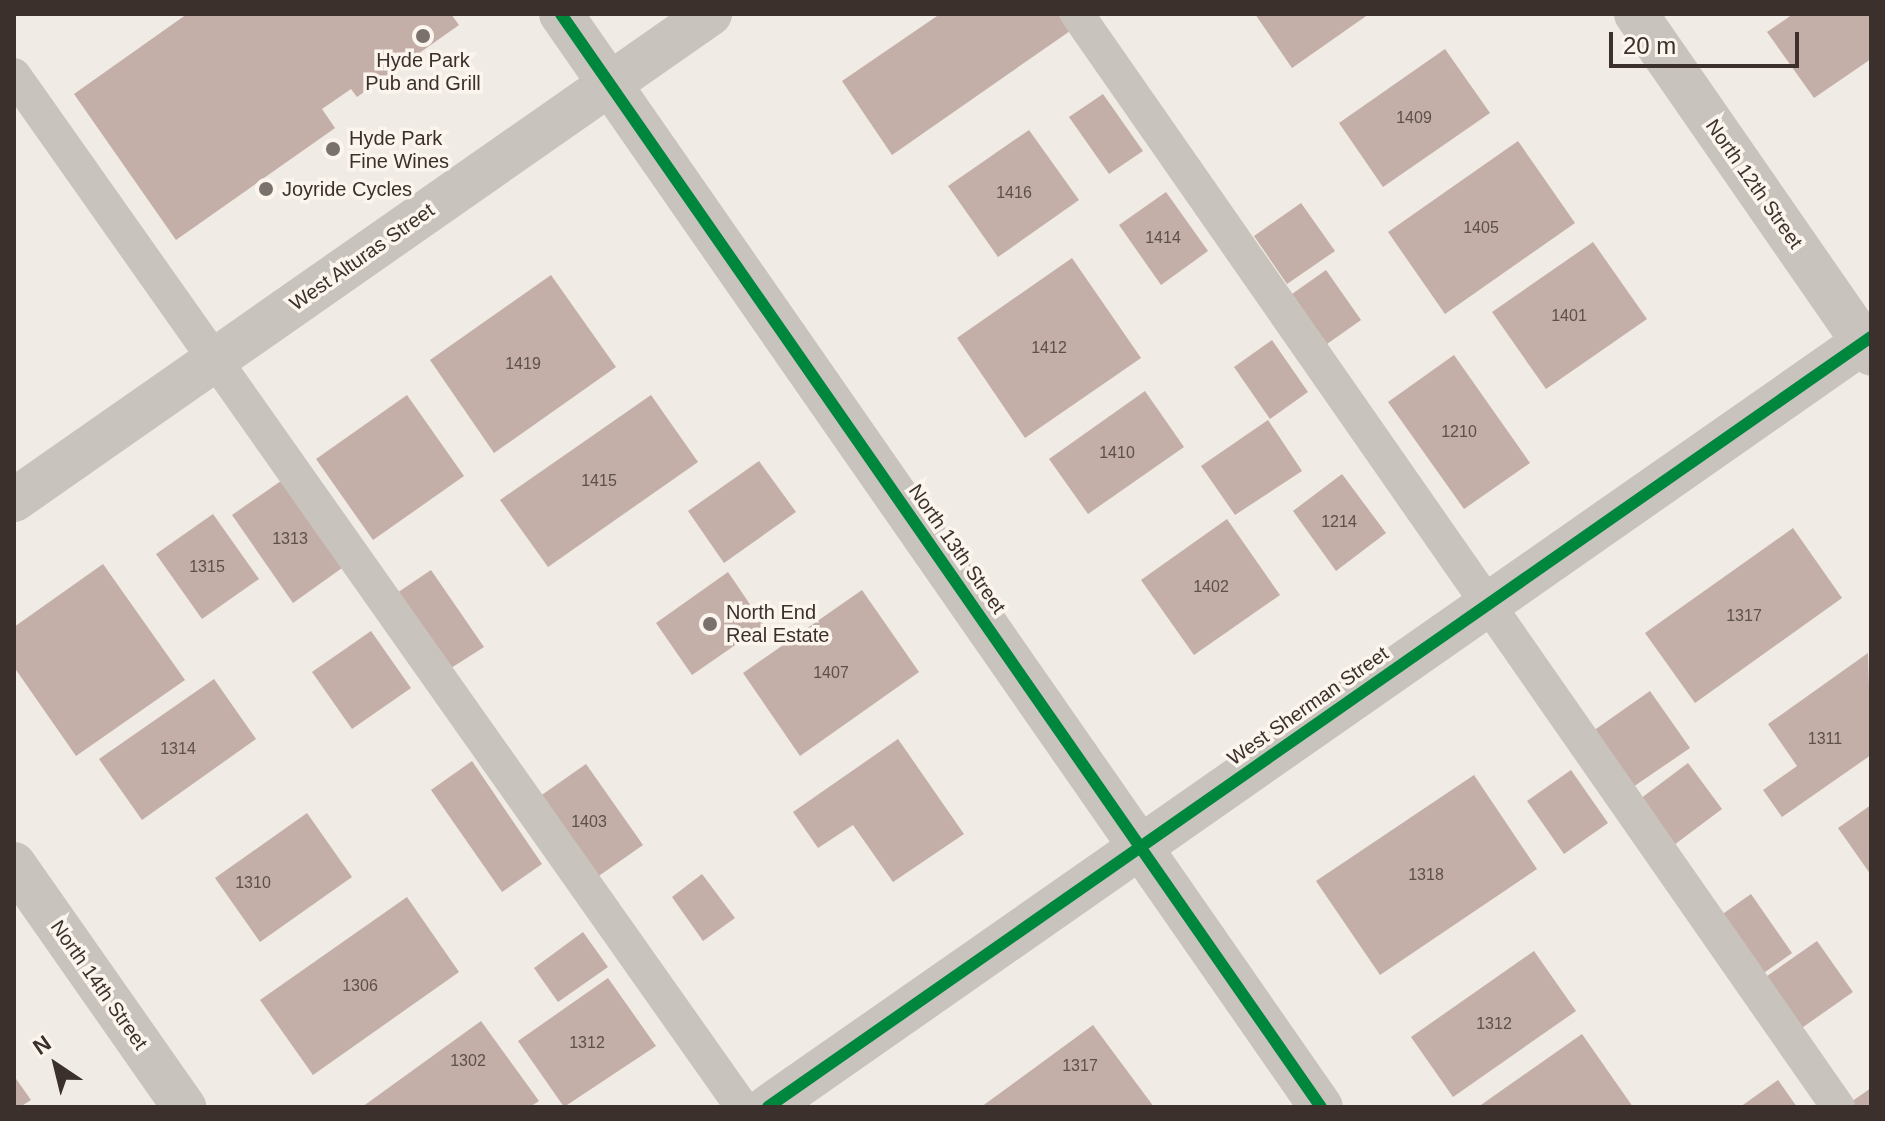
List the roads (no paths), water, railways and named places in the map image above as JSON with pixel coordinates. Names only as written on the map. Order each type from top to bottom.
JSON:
[{"type":"street","name":"North 13th Street","points":[[561,14],[1321,1107]]},
{"type":"street","name":"West Alturas Street","points":[[14,500],[710,14]]},
{"type":"street","name":"North 12th Street","points":[[1636,14],[1868,345]]},
{"type":"street","name":"West Sherman Street","points":[[768,1107],[1487,604],[1868,345]]},
{"type":"street","name":"North 14th Street","points":[[14,864],[184,1107]]},
{"type":"lane","points":[[1077,14],[1838,1107]]},
{"type":"lane","points":[[14,75],[742,1107]]},
{"type":"place","name":"Hyde Park Pub and Grill","points":[[423,36]]},
{"type":"place","name":"Hyde Park Fine Wines","points":[[333,149]]},
{"type":"place","name":"Joyride Cycles","points":[[266,189]]},
{"type":"place","name":"North End Real Estate","points":[[710,624]]}]
